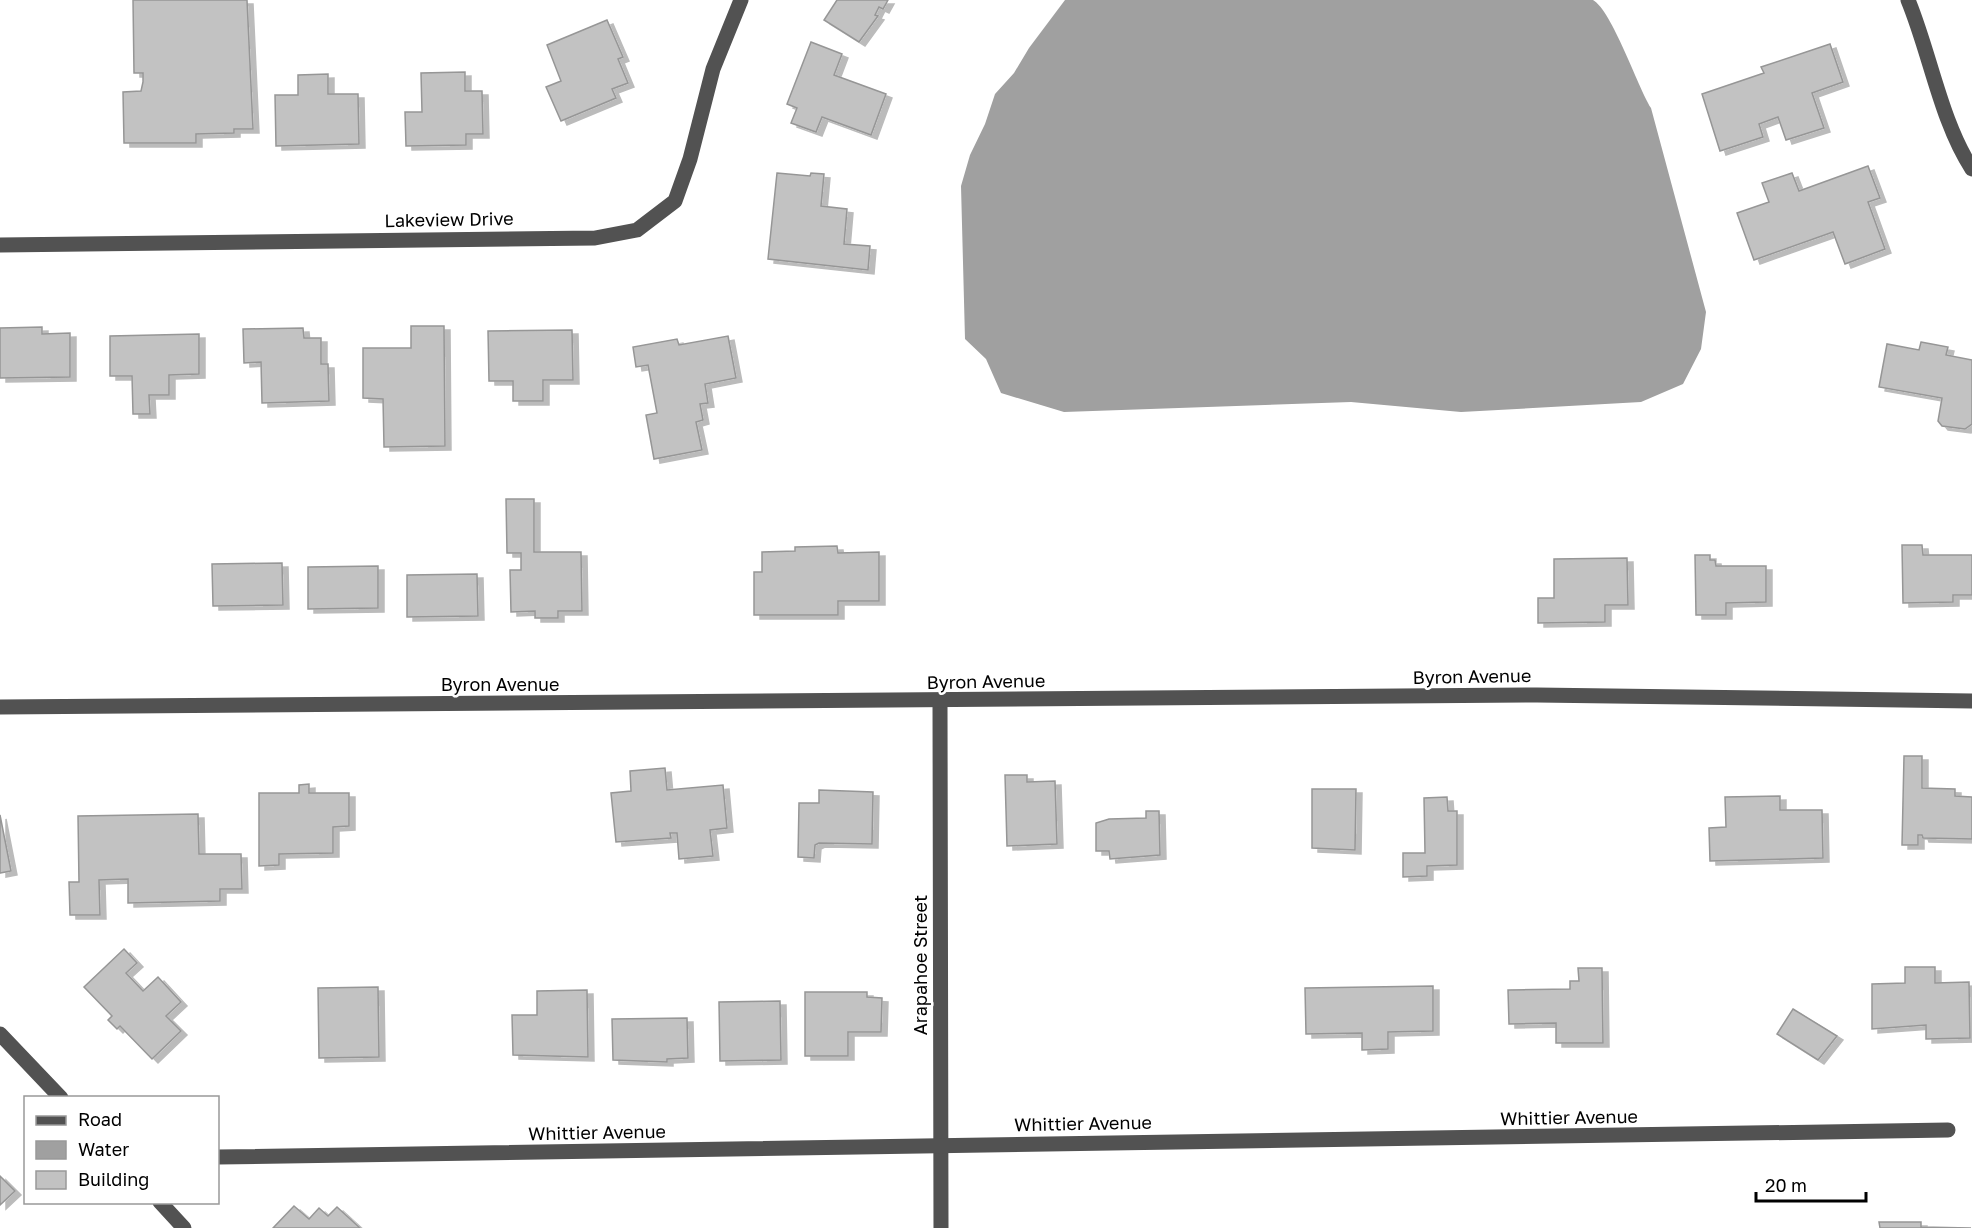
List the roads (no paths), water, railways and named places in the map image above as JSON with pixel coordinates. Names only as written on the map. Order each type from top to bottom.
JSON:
[{"type":"street","name":"Lakeview Drive","points":[[0,245],[595,238],[637,231],[675,201],[690,159],[713,69],[741,0]]},
{"type":"street","points":[[1908,0],[1923,38],[1958,147],[1972,168]]},
{"type":"street","name":"Byron Avenue","points":[[0,707],[940,702],[1537,695],[1972,701]]},
{"type":"street","name":"Arapahoe Street","points":[[940,702],[941,1228]]},
{"type":"street","points":[[0,1034],[59,1096]]},
{"type":"street","name":"Whittier Avenue","points":[[219,1157],[1948,1130]]},
{"type":"street","points":[[161,1204],[184,1228]]},
{"type":"water","points":[[1065,0],[1593,0],[1608,18],[1651,108],[1706,312],[1701,349],[1683,384],[1641,402],[1461,412],[1351,402],[1064,412],[1001,393],[986,359],[965,339],[961,186],[970,155],[985,124],[995,94],[1014,73],[1029,48]]}]
